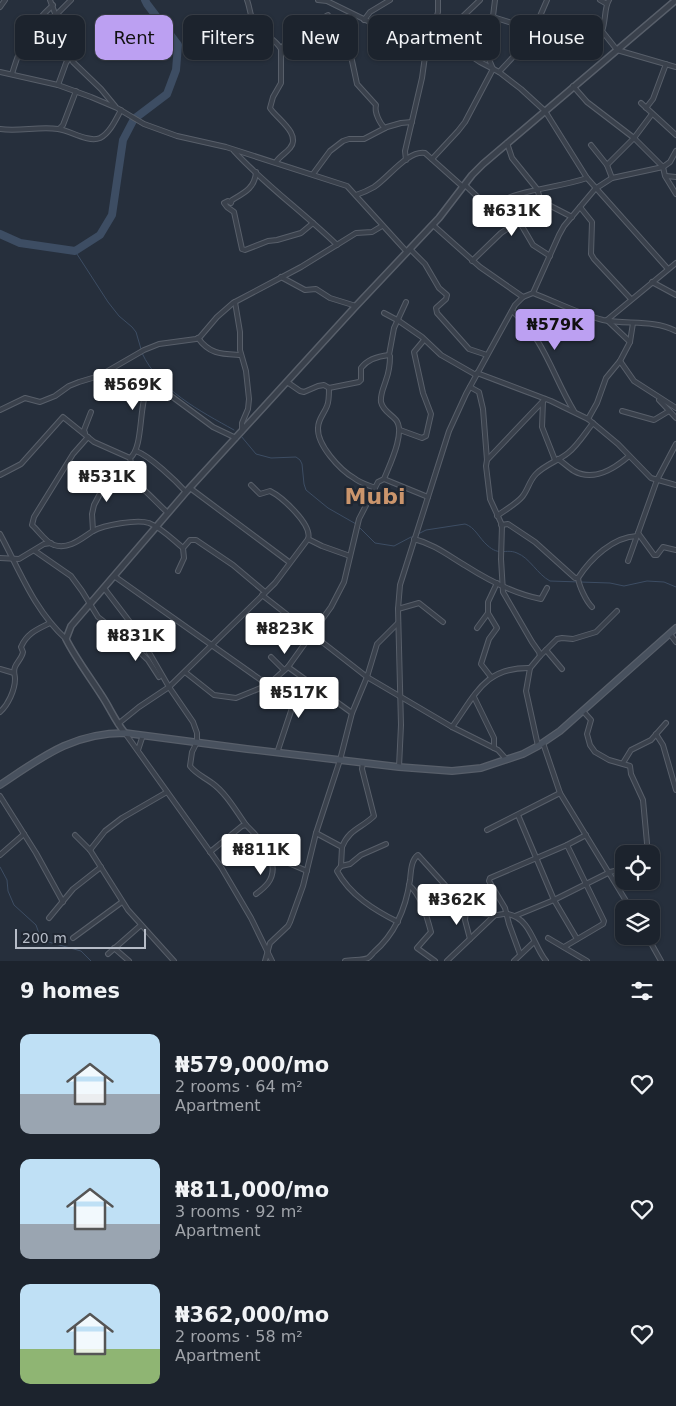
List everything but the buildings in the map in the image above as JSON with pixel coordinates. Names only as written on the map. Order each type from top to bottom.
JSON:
[{"type":"main road","points":[[0,785],[42,757],[68,743],[95,735],[125,732],[277,753],[399,767],[452,771],[482,768],[507,760],[541,744],[583,711],[676,628]]},
{"type":"street","points":[[0,6],[5,0]]},
{"type":"street","points":[[50,0],[56,14],[71,0]]},
{"type":"street","points":[[248,0],[253,21],[281,49],[281,83],[270,108],[289,130],[293,138],[292,145],[276,162]]},
{"type":"street","points":[[318,0],[327,1],[368,22]]},
{"type":"street","points":[[364,20],[370,12],[390,0]]},
{"type":"street","points":[[437,15],[439,6],[438,0]]},
{"type":"street","points":[[464,15],[480,0]]},
{"type":"street","points":[[493,15],[495,0]]},
{"type":"street","points":[[541,15],[547,0]]},
{"type":"street","points":[[600,0],[608,2],[603,28]]},
{"type":"street","points":[[66,639],[71,626],[188,490],[356,306],[433,225],[483,164],[676,0]]},
{"type":"street","points":[[12,74],[24,38],[35,21],[53,5]]},
{"type":"street","points":[[281,49],[288,42],[304,35],[316,22],[328,15],[337,27],[338,34],[351,56],[357,84],[376,105],[375,109],[382,126],[385,128]]},
{"type":"street","points":[[603,32],[617,50],[676,67]]},
{"type":"street","points":[[58,85],[68,60]]},
{"type":"street","points":[[73,60],[117,108]]},
{"type":"street","points":[[406,160],[405,151],[424,60]]},
{"type":"street","points":[[479,60],[499,72],[545,111],[587,178],[668,269]]},
{"type":"street","points":[[489,60],[493,69]]},
{"type":"street","points":[[499,72],[510,60]]},
{"type":"street","points":[[646,108],[653,99],[666,64]]},
{"type":"street","points":[[432,160],[461,126],[493,69]]},
{"type":"street","points":[[0,72],[58,85],[117,108],[144,124],[177,136],[232,149],[347,186],[382,226],[425,264],[439,288],[446,295],[446,299],[436,308],[437,313],[469,348],[487,355]]},
{"type":"street","points":[[573,86],[587,102],[634,138],[663,167],[665,176],[676,194]]},
{"type":"street","points":[[59,128],[63,125],[76,91]]},
{"type":"street","points":[[641,104],[676,135]]},
{"type":"street","points":[[0,129],[59,128],[94,139],[100,138],[112,125],[121,110]]},
{"type":"street","points":[[607,165],[634,138],[652,114]]},
{"type":"street","points":[[313,174],[337,144],[348,139],[364,139],[385,128],[412,122]]},
{"type":"street","points":[[506,143],[512,158],[537,189],[541,201],[572,217]]},
{"type":"street","points":[[591,145],[607,165],[612,178]]},
{"type":"street","points":[[232,149],[270,187],[337,245]]},
{"type":"street","points":[[399,767],[401,725],[398,609],[401,577],[449,431],[476,374],[512,311],[523,297],[534,292],[559,234],[580,207],[596,189],[612,178],[663,167],[670,162],[676,151]]},
{"type":"street","points":[[356,195],[374,187],[414,154],[422,152],[484,203],[492,206],[500,201],[537,189],[587,178]]},
{"type":"street","points":[[256,172],[256,178],[250,189],[234,198],[230,203],[228,201],[224,203],[234,212],[242,249],[245,250],[268,241],[301,233],[313,223]]},
{"type":"street","points":[[665,176],[676,177]]},
{"type":"street","points":[[500,201],[518,221],[533,245],[550,256]]},
{"type":"street","points":[[472,260],[501,233],[541,201]]},
{"type":"street","points":[[580,207],[592,222],[591,249],[594,259],[631,299]]},
{"type":"street","points":[[433,225],[472,260],[523,297]]},
{"type":"street","points":[[0,410],[25,398],[40,402],[48,399],[69,386],[100,376],[144,350],[159,344],[198,338],[217,317],[235,302],[301,268],[356,233],[372,232],[382,226]]},
{"type":"street","points":[[607,320],[676,263]]},
{"type":"street","points":[[281,277],[305,290],[316,290],[330,298],[356,306]]},
{"type":"street","points":[[652,282],[676,295]]},
{"type":"street","points":[[534,292],[572,309],[607,320],[667,327],[676,331]]},
{"type":"street","points":[[235,302],[240,332],[241,355],[246,371],[249,399],[248,409],[242,423],[242,431]]},
{"type":"street","points":[[185,672],[214,695],[223,697],[236,698],[268,685],[288,667],[331,607],[344,582],[359,518],[378,482],[384,479],[396,447],[400,430],[397,421],[384,410],[381,403],[381,395],[389,366],[389,355],[397,320],[406,302]]},
{"type":"street","points":[[512,311],[520,318],[542,347],[560,388],[574,411]]},
{"type":"street","points":[[384,313],[397,320],[441,355],[476,374],[574,411],[588,419],[647,474],[657,480],[676,485]]},
{"type":"street","points":[[607,320],[630,342]]},
{"type":"street","points":[[588,419],[606,378],[620,361],[630,342],[633,322]]},
{"type":"street","points":[[198,338],[204,347],[211,351],[229,355],[241,355]]},
{"type":"street","points":[[400,430],[422,438],[426,436],[428,430],[431,414],[423,393],[414,352],[424,340]]},
{"type":"street","points":[[287,382],[304,392],[318,386],[324,385],[329,388],[362,380],[361,368],[363,365],[389,355]]},
{"type":"street","points":[[620,361],[634,381],[676,408]]},
{"type":"street","points":[[130,458],[136,452],[144,402],[151,383],[213,427],[236,438]]},
{"type":"street","points":[[470,387],[477,390],[481,398],[490,499],[502,525],[502,585],[507,600],[519,617],[540,656]]},
{"type":"street","points":[[329,388],[328,406],[321,415],[318,428],[322,442],[335,461],[349,475],[375,488]]},
{"type":"street","points":[[654,395],[676,418]]},
{"type":"street","points":[[544,400],[542,426],[557,459],[572,470],[591,476],[611,469],[629,456]]},
{"type":"street","points":[[487,460],[544,400]]},
{"type":"street","points":[[622,411],[654,420],[669,411]]},
{"type":"street","points":[[85,433],[84,430],[92,412]]},
{"type":"street","points":[[0,475],[21,464],[62,418],[85,433],[94,442],[130,458]]},
{"type":"street","points":[[497,516],[524,495],[529,482],[536,474],[574,447],[593,423]]},
{"type":"street","points":[[88,437],[73,454],[32,522],[51,543],[64,546],[84,538],[93,531],[113,524],[147,522],[183,548],[184,558],[178,571]]},
{"type":"street","points":[[628,561],[657,480],[676,444]]},
{"type":"street","points":[[136,452],[143,454],[188,490],[290,562]]},
{"type":"street","points":[[129,479],[133,472],[130,458]]},
{"type":"street","points":[[93,531],[92,514],[94,505],[112,471],[116,471],[138,482],[151,498],[168,513]]},
{"type":"street","points":[[384,479],[428,497]]},
{"type":"street","points":[[118,724],[139,707],[170,687],[275,583],[308,539],[310,535],[307,528],[284,500],[270,491],[260,494],[251,485]]},
{"type":"street","points":[[502,525],[508,524],[534,542],[557,560],[573,577],[578,578]]},
{"type":"street","points":[[0,534],[31,595],[50,623],[66,639],[72,652],[103,696],[118,724],[210,852],[236,892],[272,961]]},
{"type":"street","points":[[638,534],[654,555],[657,555],[663,547],[676,550]]},
{"type":"street","points":[[592,607],[578,585],[578,578],[590,562],[618,539],[638,534]]},
{"type":"street","points":[[308,539],[350,556]]},
{"type":"street","points":[[414,539],[445,552],[469,568],[502,585],[541,599],[548,588]]},
{"type":"street","points":[[183,548],[190,540],[196,540],[233,565],[311,634],[367,677],[452,727],[494,748],[507,760]]},
{"type":"street","points":[[0,558],[19,559],[44,544],[51,543]]},
{"type":"street","points":[[35,551],[71,576],[98,617],[148,660],[159,677]]},
{"type":"street","points":[[114,576],[268,685]]},
{"type":"street","points":[[491,677],[481,664],[489,639],[497,628],[488,612],[488,602],[497,583]]},
{"type":"street","points":[[104,588],[136,630],[193,722],[197,733],[197,742],[192,752],[190,766],[224,795],[267,849],[270,858],[271,877],[267,884],[256,894]]},
{"type":"street","points":[[398,609],[419,603],[443,622]]},
{"type":"street","points":[[618,611],[596,632],[572,639],[562,638],[553,642],[530,668],[526,691],[527,701],[541,744],[560,793],[626,900]]},
{"type":"street","points":[[477,628],[488,612]]},
{"type":"street","points":[[265,961],[270,943],[289,924],[307,871],[316,833],[340,760],[352,713],[380,640],[399,622]]},
{"type":"street","points":[[0,712],[8,702],[14,687],[14,673],[23,652],[21,647],[28,635],[50,623]]},
{"type":"street","points":[[124,638],[136,630]]},
{"type":"street","points":[[670,634],[676,642]]},
{"type":"street","points":[[546,650],[562,669]]},
{"type":"street","points":[[271,657],[284,670]]},
{"type":"street","points":[[288,667],[352,713]]},
{"type":"street","points":[[452,727],[482,685],[491,677],[509,670],[530,668]]},
{"type":"street","points":[[0,669],[14,673]]},
{"type":"street","points":[[277,753],[304,679]]},
{"type":"street","points":[[474,697],[494,738],[494,748]]},
{"type":"street","points":[[583,711],[591,720],[587,734],[590,745],[600,756],[630,766],[631,774],[643,800],[647,845]]},
{"type":"street","points":[[623,763],[631,750],[651,740],[666,723]]},
{"type":"street","points":[[656,734],[663,745],[676,790]]},
{"type":"street","points":[[138,750],[143,735]]},
{"type":"street","points":[[363,763],[362,769],[374,816],[347,836],[342,847],[341,866],[338,868],[338,872],[354,893],[374,909],[398,922]]},
{"type":"street","points":[[90,850],[104,831],[122,818],[167,792]]},
{"type":"street","points":[[487,830],[560,793]]},
{"type":"street","points":[[0,796],[63,902]]},
{"type":"street","points":[[518,815],[554,900],[577,939]]},
{"type":"street","points":[[210,852],[242,826],[246,825]]},
{"type":"street","points":[[316,833],[342,847]]},
{"type":"street","points":[[0,855],[24,834]]},
{"type":"street","points":[[75,835],[90,850],[122,902],[174,961]]},
{"type":"street","points":[[520,954],[505,913],[505,908],[489,880],[490,878],[568,845],[586,835]]},
{"type":"street","points":[[341,866],[350,864],[361,855],[386,844]]},
{"type":"street","points":[[564,947],[604,922],[568,845]]},
{"type":"street","points":[[345,961],[368,958],[382,946],[398,922],[409,885],[412,863],[418,854],[466,912],[465,920],[470,939]]},
{"type":"street","points":[[270,858],[277,858],[307,871]]},
{"type":"street","points":[[49,918],[86,878],[101,867]]},
{"type":"street","points":[[515,916],[615,871]]},
{"type":"street","points":[[409,885],[421,900],[431,932],[417,948],[435,961]]},
{"type":"street","points":[[73,938],[122,902]]},
{"type":"street","points":[[466,912],[483,912],[494,916]]},
{"type":"street","points":[[447,961],[494,916],[505,913],[515,916],[530,930],[534,942],[546,961]]},
{"type":"street","points":[[108,954],[141,924]]},
{"type":"street","points":[[548,938],[587,961]]},
{"type":"street","points":[[514,961],[534,942]]},
{"type":"street","points":[[651,945],[658,960]]},
{"type":"street","points":[[114,948],[129,961]]},
{"type":"street","points":[[366,961],[373,953]]},
{"type":"waterway","points":[[0,234],[20,243],[75,251],[100,235],[112,215],[123,140],[134,119],[167,94],[176,70],[178,45],[145,0]]},
{"type":"waterway","points":[[75,251],[108,302],[119,316],[136,332],[141,349]]},
{"type":"waterway","points":[[142,353],[149,366],[170,389],[194,407],[234,430]]},
{"type":"waterway","points":[[241,436],[256,454],[271,458],[296,457],[300,460],[306,490],[328,508],[356,524],[375,543],[394,546],[411,537]]},
{"type":"waterway","points":[[418,534],[426,530],[465,524],[472,528],[495,551],[513,552],[522,555],[550,581],[610,583],[624,586],[647,581],[664,582],[676,587]]},
{"type":"waterway","points":[[0,867],[7,880],[8,891],[14,905],[36,925],[40,936],[45,941],[81,951],[91,961]]},
{"type":"district","name":"Mubi","points":[[375,496]]}]
